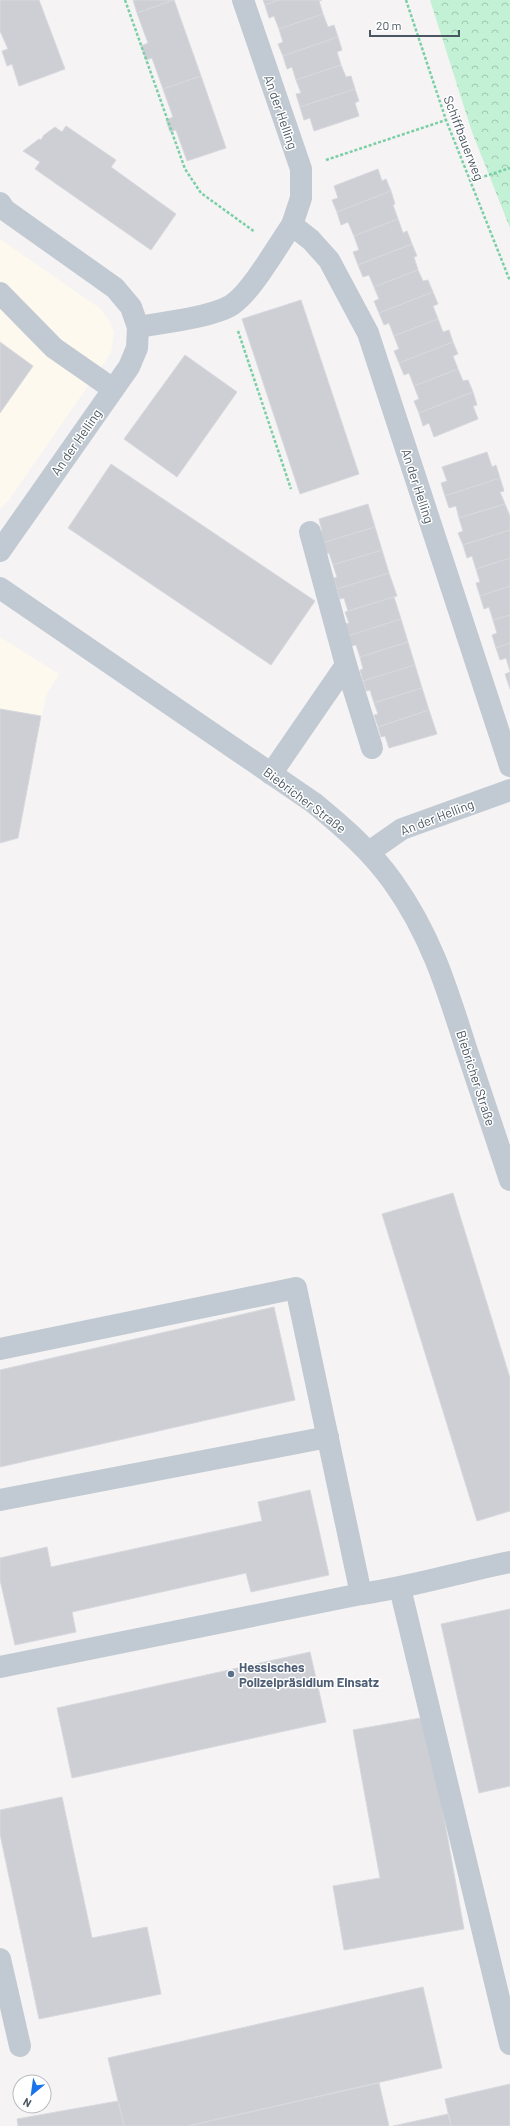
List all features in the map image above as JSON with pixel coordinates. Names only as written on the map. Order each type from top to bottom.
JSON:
[{"type":"street","name":"An der Helling","points":[[138,327],[213,312],[229,306],[245,292],[292,225],[301,198],[301,169],[243,0]]},
{"type":"street","name":"An der Helling","points":[[0,203],[5,210],[115,288],[131,307],[138,327],[137,348],[128,367],[0,551]]},
{"type":"street","name":"An der Helling","points":[[292,225],[311,240],[329,260],[368,333],[510,766]]},
{"type":"street","points":[[0,293],[54,348],[113,389]]},
{"type":"street","points":[[310,532],[346,665],[372,748]]},
{"type":"street","name":"Biebricher Straße","points":[[0,588],[314,803],[345,828],[369,852],[412,909],[439,964],[510,1180]]},
{"type":"street","points":[[271,774],[346,665]]},
{"type":"street","name":"An der Helling","points":[[369,852],[402,829],[510,790]]},
{"type":"street","points":[[0,1349],[296,1288],[361,1594]]},
{"type":"street","points":[[0,1500],[328,1437]]},
{"type":"street","points":[[0,1667],[361,1594],[400,1588],[510,1562]]},
{"type":"street","points":[[400,1588],[510,2044]]},
{"type":"street","points":[[0,1959],[20,2046]]},
{"type":"path","points":[[125,0],[185,169],[200,193],[277,247]]},
{"type":"path","name":"Schiffbauerweg","points":[[406,0],[446,120],[510,281]]},
{"type":"path","points":[[301,169],[446,120]]},
{"type":"path","points":[[470,181],[510,168]]},
{"type":"path","points":[[229,306],[291,489]]},
{"type":"shaded area","points":[[0,239],[101,309],[110,322],[114,332],[111,353],[9,500],[0,509]]},
{"type":"shaded area","points":[[0,637],[59,674],[46,695],[18,838],[0,843]]},
{"type":"green space","points":[[430,0],[510,0],[510,228],[472,132]]},
{"type":"building","points":[[0,0],[39,0],[65,69],[19,86],[12,64],[7,66],[2,51],[8,49],[0,31]]},
{"type":"building","points":[[133,0],[174,0],[137,13]]},
{"type":"building","points":[[174,0],[201,76],[163,89],[152,58],[146,60],[141,46],[148,43],[137,13]]},
{"type":"building","points":[[263,0],[280,0],[265,5]]},
{"type":"building","points":[[280,0],[322,0],[319,1],[323,14],[279,29],[274,16],[269,18],[265,5]]},
{"type":"building","points":[[323,14],[328,27],[334,25],[338,37],[283,56],[278,44],[283,42],[279,29]]},
{"type":"building","points":[[338,37],[342,50],[337,52],[341,65],[296,80],[292,67],[287,69],[283,56]]},
{"type":"building","points":[[341,65],[346,77],[351,76],[355,89],[300,107],[296,94],[301,93],[296,80]]},
{"type":"building","points":[[201,76],[226,148],[187,161],[176,130],[170,132],[166,120],[173,117],[163,89]]},
{"type":"building","points":[[355,89],[359,101],[355,103],[359,116],[314,131],[310,118],[304,120],[300,107]]},
{"type":"building","points":[[66,126],[116,160],[111,167],[176,214],[151,250],[35,169],[40,162],[23,151],[39,139],[41,140],[44,135],[55,127],[62,132]]},
{"type":"building","points":[[378,169],[382,181],[386,179],[391,191],[337,212],[332,200],[338,198],[334,186]]},
{"type":"building","points":[[391,191],[395,204],[393,205],[398,219],[354,236],[348,222],[341,225],[337,212]]},
{"type":"building","points":[[398,219],[403,233],[407,231],[412,244],[358,265],[353,252],[359,250],[354,236]]},
{"type":"building","points":[[412,244],[417,256],[414,257],[418,270],[374,287],[369,275],[363,277],[358,265]]},
{"type":"building","points":[[418,270],[423,281],[428,280],[433,292],[379,313],[374,301],[379,299],[374,287]]},
{"type":"building","points":[[433,292],[438,304],[433,306],[438,319],[394,336],[389,323],[384,325],[379,313]]},
{"type":"building","points":[[301,300],[359,474],[300,494],[242,319]]},
{"type":"building","points":[[438,319],[443,332],[449,330],[453,342],[399,363],[394,351],[399,349],[394,336]]},
{"type":"building","points":[[0,342],[33,366],[0,413]]},
{"type":"building","points":[[453,342],[458,354],[453,356],[458,369],[414,386],[409,373],[404,375],[399,363]]},
{"type":"building","points":[[185,355],[237,392],[177,477],[124,439]]},
{"type":"building","points":[[458,369],[463,381],[468,380],[473,392],[419,413],[414,401],[419,399],[414,386]]},
{"type":"building","points":[[473,392],[477,405],[473,406],[478,419],[434,437],[429,423],[423,426],[419,413]]},
{"type":"building","points":[[487,452],[492,467],[496,465],[500,478],[445,496],[441,483],[447,481],[442,467]]},
{"type":"building","points":[[111,464],[315,601],[271,665],[68,528]]},
{"type":"building","points":[[500,478],[504,491],[500,492],[505,504],[459,518],[456,506],[449,508],[445,496]]},
{"type":"building","points":[[368,504],[375,527],[322,543],[319,532],[322,531],[319,519]]},
{"type":"building","points":[[505,504],[510,516],[510,530],[463,545],[458,533],[463,531],[459,518]]},
{"type":"building","points":[[375,527],[382,550],[333,565],[329,553],[325,554],[322,543]]},
{"type":"building","points":[[510,530],[510,558],[476,569],[472,556],[467,558],[463,545]]},
{"type":"building","points":[[382,550],[389,573],[337,589],[334,578],[337,577],[333,565]]},
{"type":"building","points":[[510,558],[510,586],[480,596],[476,583],[480,582],[476,569]]},
{"type":"building","points":[[389,573],[397,596],[348,611],[344,598],[340,599],[337,589]]},
{"type":"building","points":[[510,586],[510,615],[493,620],[489,607],[484,609],[480,596]]},
{"type":"building","points":[[394,597],[401,619],[348,636],[345,624],[349,623],[345,612]]},
{"type":"building","points":[[510,615],[510,643],[496,648],[492,635],[497,633],[493,620]]},
{"type":"building","points":[[401,619],[408,642],[360,657],[356,645],[351,646],[348,636]]},
{"type":"building","points":[[408,642],[415,665],[363,681],[360,670],[363,669],[360,657]]},
{"type":"building","points":[[510,643],[510,671],[506,658],[500,660],[496,648]]},
{"type":"building","points":[[415,665],[422,688],[374,703],[370,690],[366,691],[363,681]]},
{"type":"building","points":[[510,672],[510,689],[505,674]]},
{"type":"building","points":[[422,688],[429,710],[378,727],[374,715],[378,714],[374,703]]},
{"type":"building","points":[[0,709],[41,716],[18,838],[0,843]]},
{"type":"building","points":[[429,710],[437,734],[389,748],[385,736],[381,737],[378,727]]},
{"type":"building","points":[[453,1193],[510,1378],[510,1511],[477,1521],[382,1214]]},
{"type":"building","points":[[274,1307],[295,1400],[0,1467],[0,1370]]},
{"type":"building","points":[[310,1490],[329,1575],[251,1592],[246,1573],[72,1612],[76,1632],[15,1645],[0,1580],[0,1558],[47,1547],[51,1567],[262,1521],[258,1502]]},
{"type":"building","points":[[510,1609],[510,1786],[479,1793],[441,1624]]},
{"type":"building","points":[[310,1652],[326,1722],[72,1778],[57,1708]]},
{"type":"building","points":[[426,1717],[464,1929],[344,1950],[333,1886],[380,1878],[353,1730]]},
{"type":"building","points":[[62,1797],[92,1938],[147,1927],[161,1994],[39,2019],[0,1834],[0,1810]]},
{"type":"building","points":[[423,1987],[442,2068],[188,2126],[124,2126],[108,2058]]},
{"type":"building","points":[[379,2083],[389,2126],[188,2126]]},
{"type":"building","points":[[510,2084],[510,2126],[451,2126],[445,2099]]},
{"type":"building","points":[[118,2101],[124,2126],[18,2126],[17,2119],[52,2114],[52,2113]]},
{"type":"building","points":[[448,2114],[451,2126],[393,2126]]},
{"type":"place","name":"Hessisches Polizeipräsidium Einsatz","points":[[231,1674]]}]
